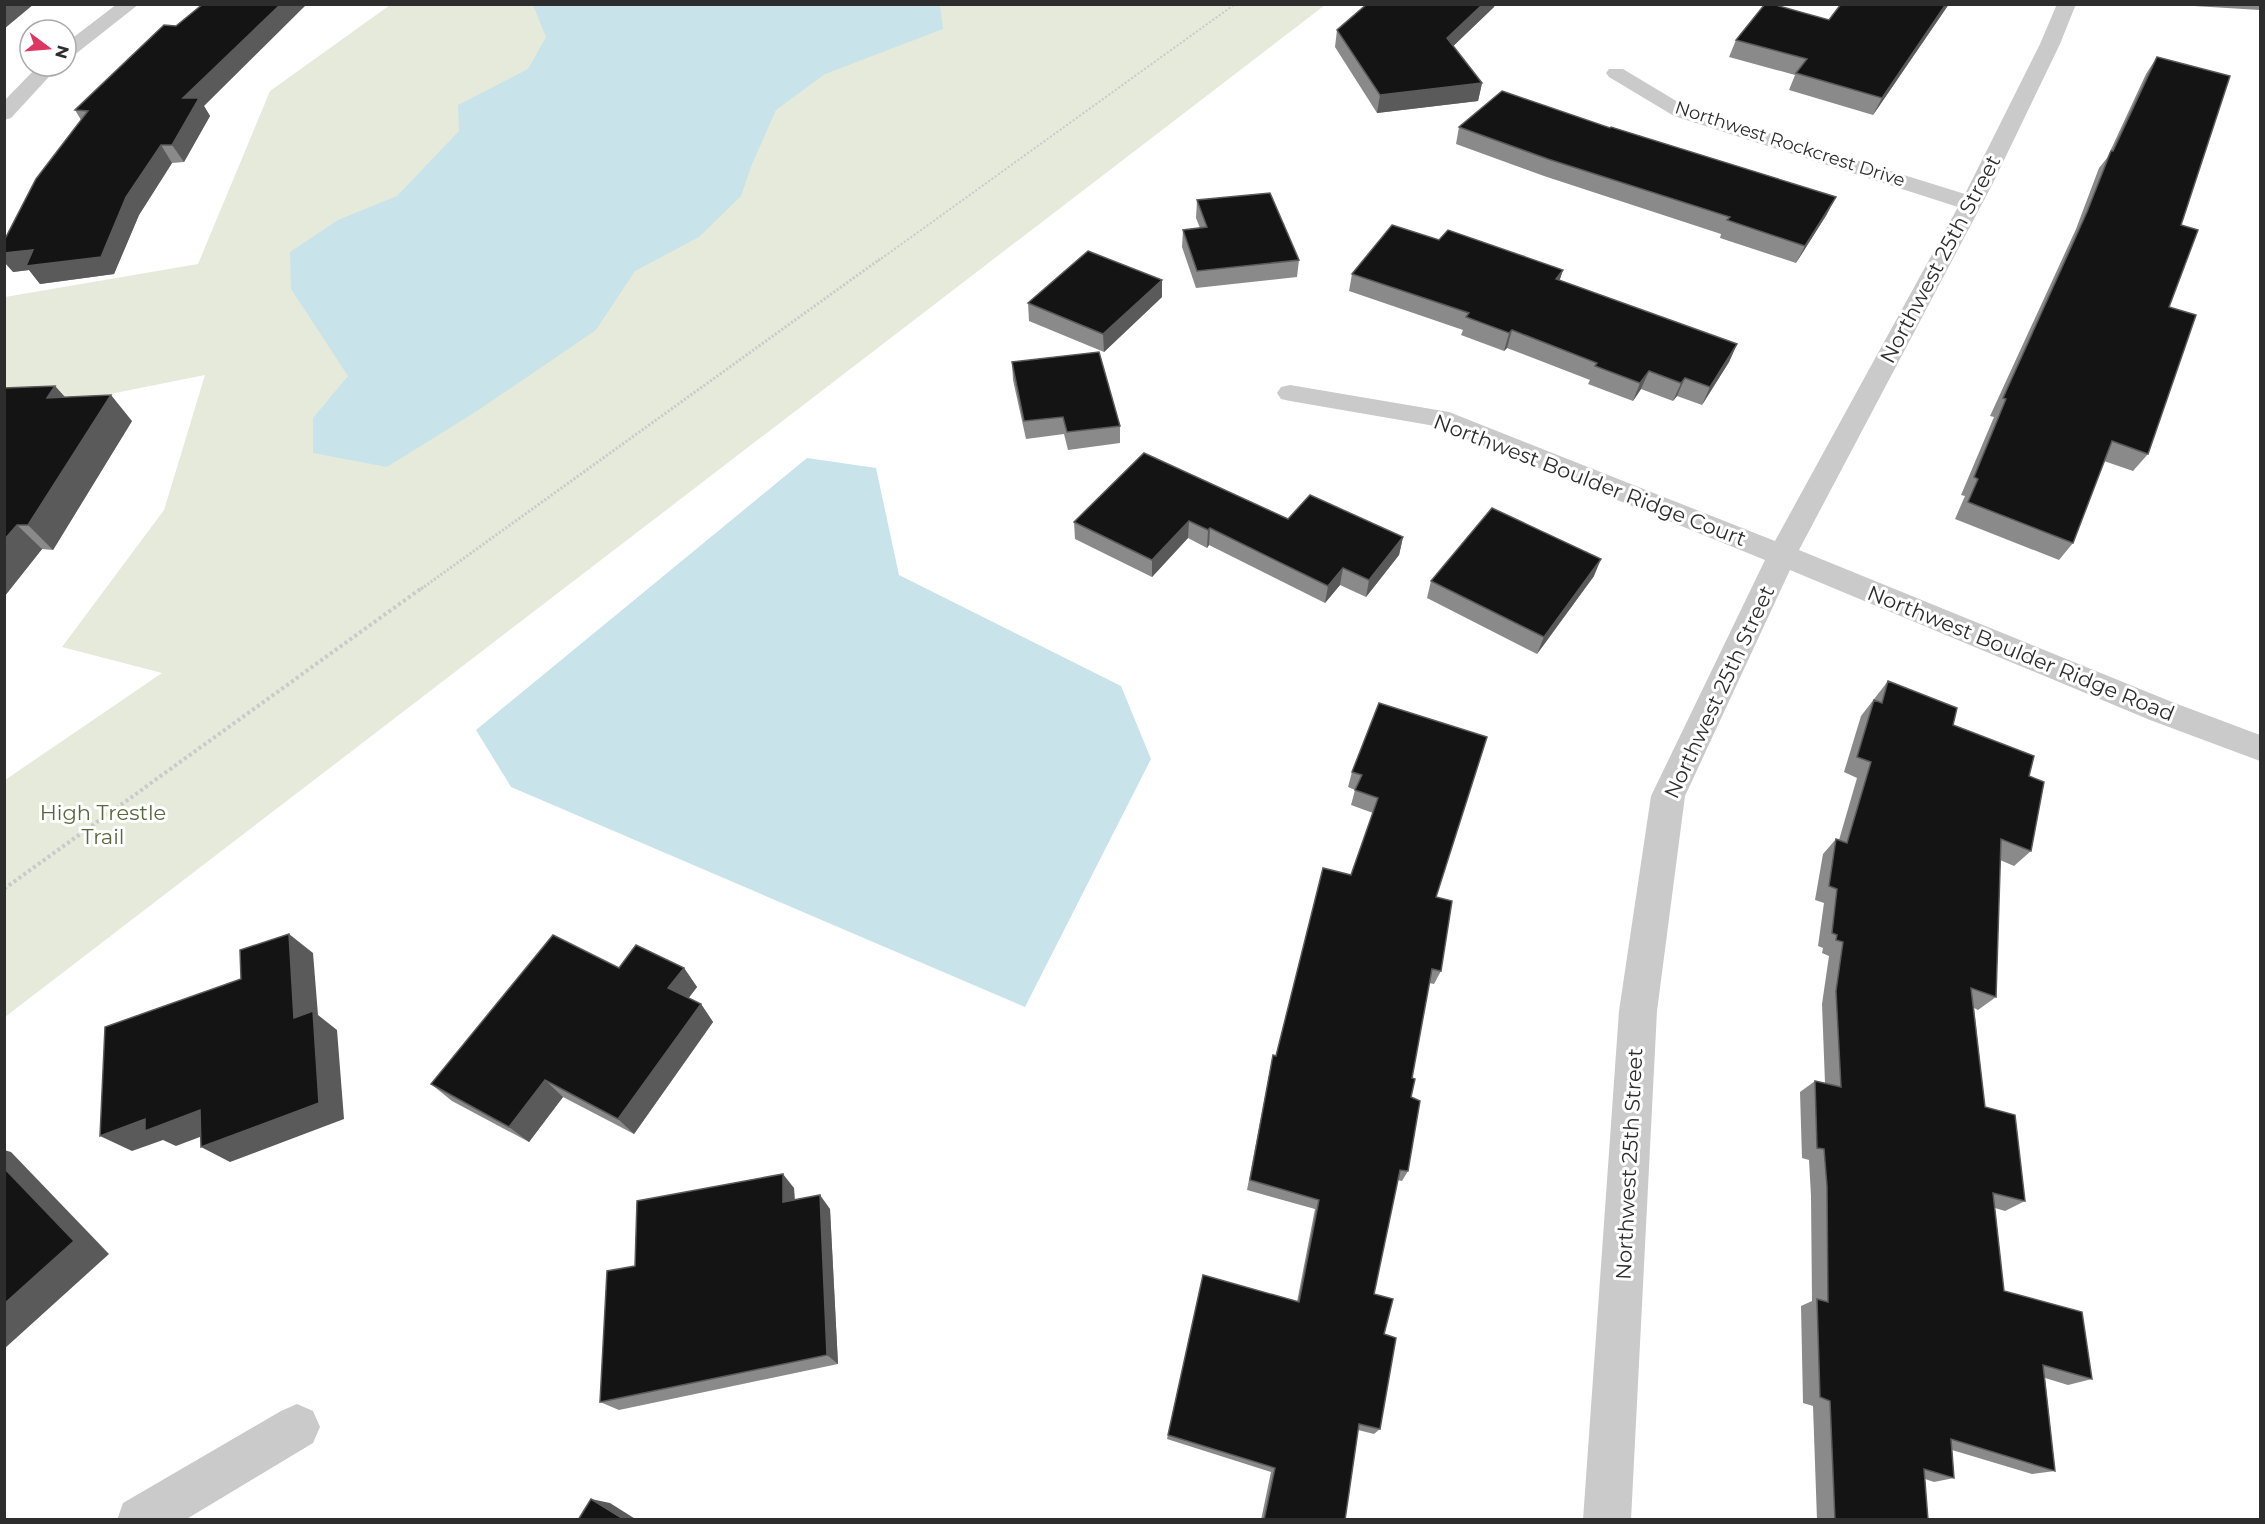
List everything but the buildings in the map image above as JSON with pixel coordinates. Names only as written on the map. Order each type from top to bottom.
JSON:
[{"type":"street","points":[[78,43],[130,4]]},
{"type":"street","name":"Northwest 25th Street","points":[[1608,1520],[1638,1011],[1668,796],[1782,555],[1970,203],[2050,44],[2067,4]]},
{"type":"street","name":"Northwest Rockcrest Drive","points":[[1616,73],[1681,112],[1970,203]]},
{"type":"street","points":[[4,114],[38,78]]},
{"type":"street","name":"Northwest Boulder Ridge Court","points":[[1290,393],[1440,418],[1782,555]]},
{"type":"street","name":"Northwest Boulder Ridge Road","points":[[1782,555],[2161,711],[2260,748]]},
{"type":"street","points":[[140,1520],[297,1427]]},
{"type":"path","points":[[4,889],[1235,4]]},
{"type":"green space","name":"High Trestle Trail","points":[[390,5],[1325,5],[5,1017],[5,780],[162,673],[62,647],[164,510],[205,375],[5,415],[5,297],[198,264],[270,91]]},
{"type":"water","points":[[533,5],[940,5],[943,29],[825,74],[776,110],[752,164],[741,196],[699,237],[635,271],[596,330],[477,411],[387,467],[313,453],[313,418],[348,376],[291,289],[290,252],[338,220],[397,196],[459,131],[458,105],[528,69],[546,37]]},
{"type":"water","points":[[807,458],[876,468],[899,575],[1121,686],[1151,759],[1025,1007],[511,787],[476,730]]}]
